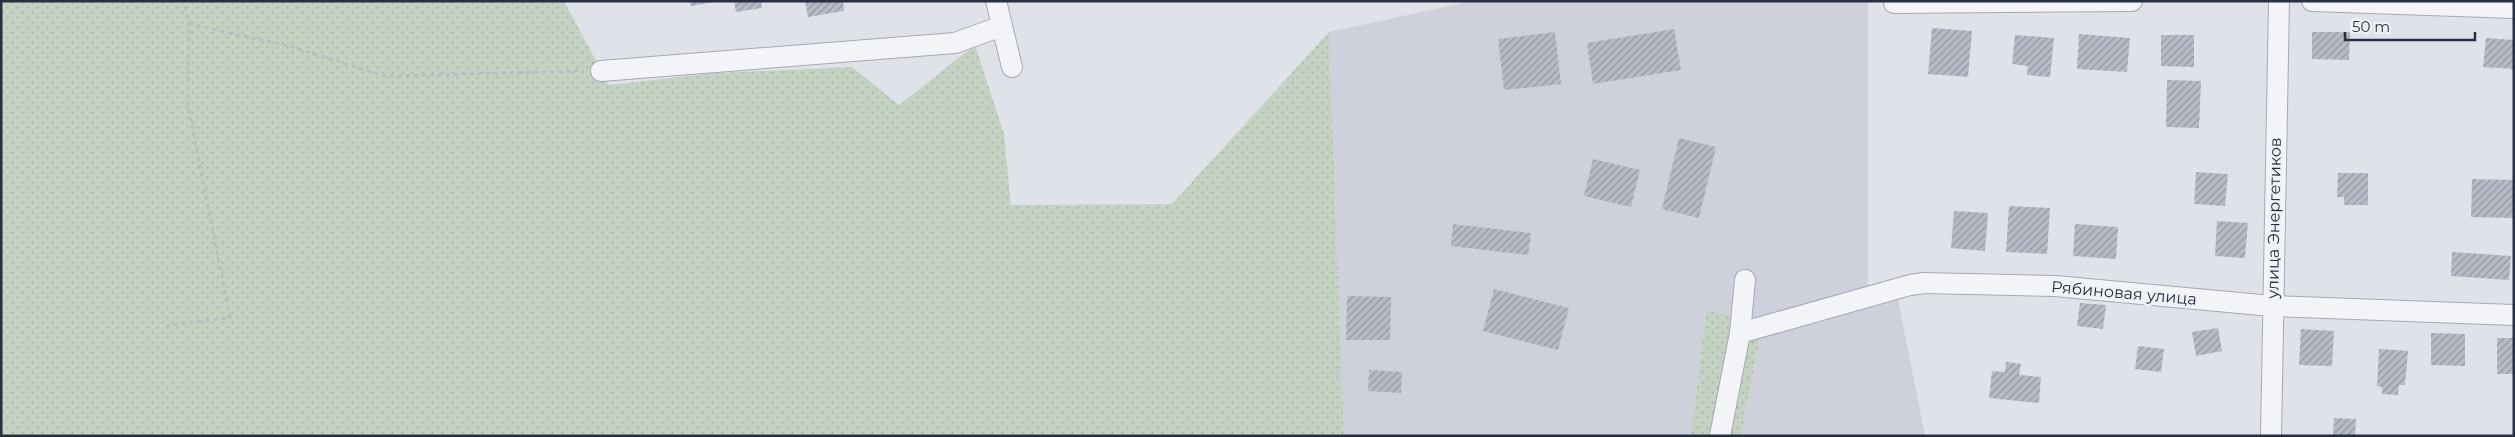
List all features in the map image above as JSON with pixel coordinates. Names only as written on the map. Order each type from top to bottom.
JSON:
[{"type":"street","points":[[996,1],[1012,67]]},
{"type":"street","points":[[1894,3],[2132,1]]},
{"type":"street","name":"улица Энергетиков","points":[[2271,436],[2279,1]]},
{"type":"street","points":[[2312,1],[2514,8]]},
{"type":"street","points":[[601,71],[955,43],[1002,26]]},
{"type":"street","points":[[1720,436],[1740,333],[1745,280]]},
{"type":"street","name":"Рябиновая улица","points":[[1740,333],[1910,285],[1924,283],[2055,286],[2272,306],[2514,315]]},
{"type":"path","points":[[166,326],[230,317],[188,106],[189,24],[184,1]]},
{"type":"path","points":[[189,24],[289,46],[384,76],[601,71]]},
{"type":"shaded area","points":[[1472,1],[1868,1],[1868,284],[1898,300],[1925,436],[1741,436],[1763,323],[1706,310],[1691,436],[1344,436],[1329,32]]},
{"type":"green space","points":[[1,1],[564,1],[609,85],[715,73],[852,67],[899,105],[975,45],[1004,134],[1011,205],[1172,204],[1329,32],[1344,436],[1,436]]},
{"type":"green space","points":[[1706,310],[1763,322],[1741,436],[1691,436]]},
{"type":"building","points":[[690,1],[714,1],[714,2],[691,6]]},
{"type":"building","points":[[734,1],[761,1],[762,8],[736,12]]},
{"type":"building","points":[[805,1],[843,1],[844,11],[808,17]]},
{"type":"building","points":[[1932,28],[1972,31],[1968,77],[1928,74]]},
{"type":"building","points":[[1674,29],[1681,70],[1593,84],[1587,43]]},
{"type":"building","points":[[1555,32],[1561,84],[1504,90],[1498,39]]},
{"type":"building","points":[[2312,32],[2350,32],[2349,60],[2312,59]]},
{"type":"building","points":[[2079,34],[2130,38],[2127,72],[2077,69]]},
{"type":"building","points":[[2015,35],[2054,38],[2050,77],[2027,75],[2028,66],[2012,64]]},
{"type":"building","points":[[2161,35],[2194,35],[2194,67],[2161,66]]},
{"type":"building","points":[[2486,38],[2514,40],[2514,69],[2483,67]]},
{"type":"building","points":[[2167,80],[2201,81],[2199,128],[2166,127]]},
{"type":"building","points":[[1679,138],[1716,147],[1699,218],[1662,209]]},
{"type":"building","points":[[1593,159],[1640,170],[1631,207],[1584,196]]},
{"type":"building","points":[[2196,172],[2228,174],[2225,206],[2194,204]]},
{"type":"building","points":[[2338,173],[2368,173],[2368,205],[2344,205],[2344,197],[2337,197]]},
{"type":"building","points":[[2472,179],[2514,180],[2514,218],[2471,217]]},
{"type":"building","points":[[2009,206],[2050,208],[2047,254],[2006,252]]},
{"type":"building","points":[[1954,211],[1988,213],[1985,251],[1951,248]]},
{"type":"building","points":[[2217,221],[2248,223],[2245,258],[2215,256]]},
{"type":"building","points":[[1453,224],[1531,233],[1528,255],[1451,246]]},
{"type":"building","points":[[2075,224],[2118,227],[2116,259],[2073,256]]},
{"type":"building","points":[[2452,252],[2511,256],[2509,280],[2451,276]]},
{"type":"building","points":[[1494,289],[1569,308],[1558,350],[1483,331]]},
{"type":"building","points":[[1347,296],[1391,297],[1390,340],[1346,340]]},
{"type":"building","points":[[2080,303],[2106,305],[2103,329],[2077,326]]},
{"type":"building","points":[[2218,328],[2222,351],[2196,356],[2192,332]]},
{"type":"building","points":[[2301,329],[2334,331],[2332,366],[2299,365]]},
{"type":"building","points":[[2431,333],[2465,334],[2465,366],[2431,365]]},
{"type":"building","points":[[2497,338],[2514,338],[2514,374],[2497,374]]},
{"type":"building","points":[[2138,346],[2164,349],[2161,372],[2135,369]]},
{"type":"building","points":[[2379,349],[2408,351],[2405,385],[2399,385],[2398,395],[2382,394],[2382,387],[2377,386]]},
{"type":"building","points":[[2006,362],[2021,364],[2019,375],[2041,377],[2039,403],[1989,398],[1992,371],[2005,372]]},
{"type":"building","points":[[1369,370],[1402,372],[1401,393],[1368,391]]},
{"type":"building","points":[[2334,418],[2356,419],[2355,436],[2333,436]]}]
